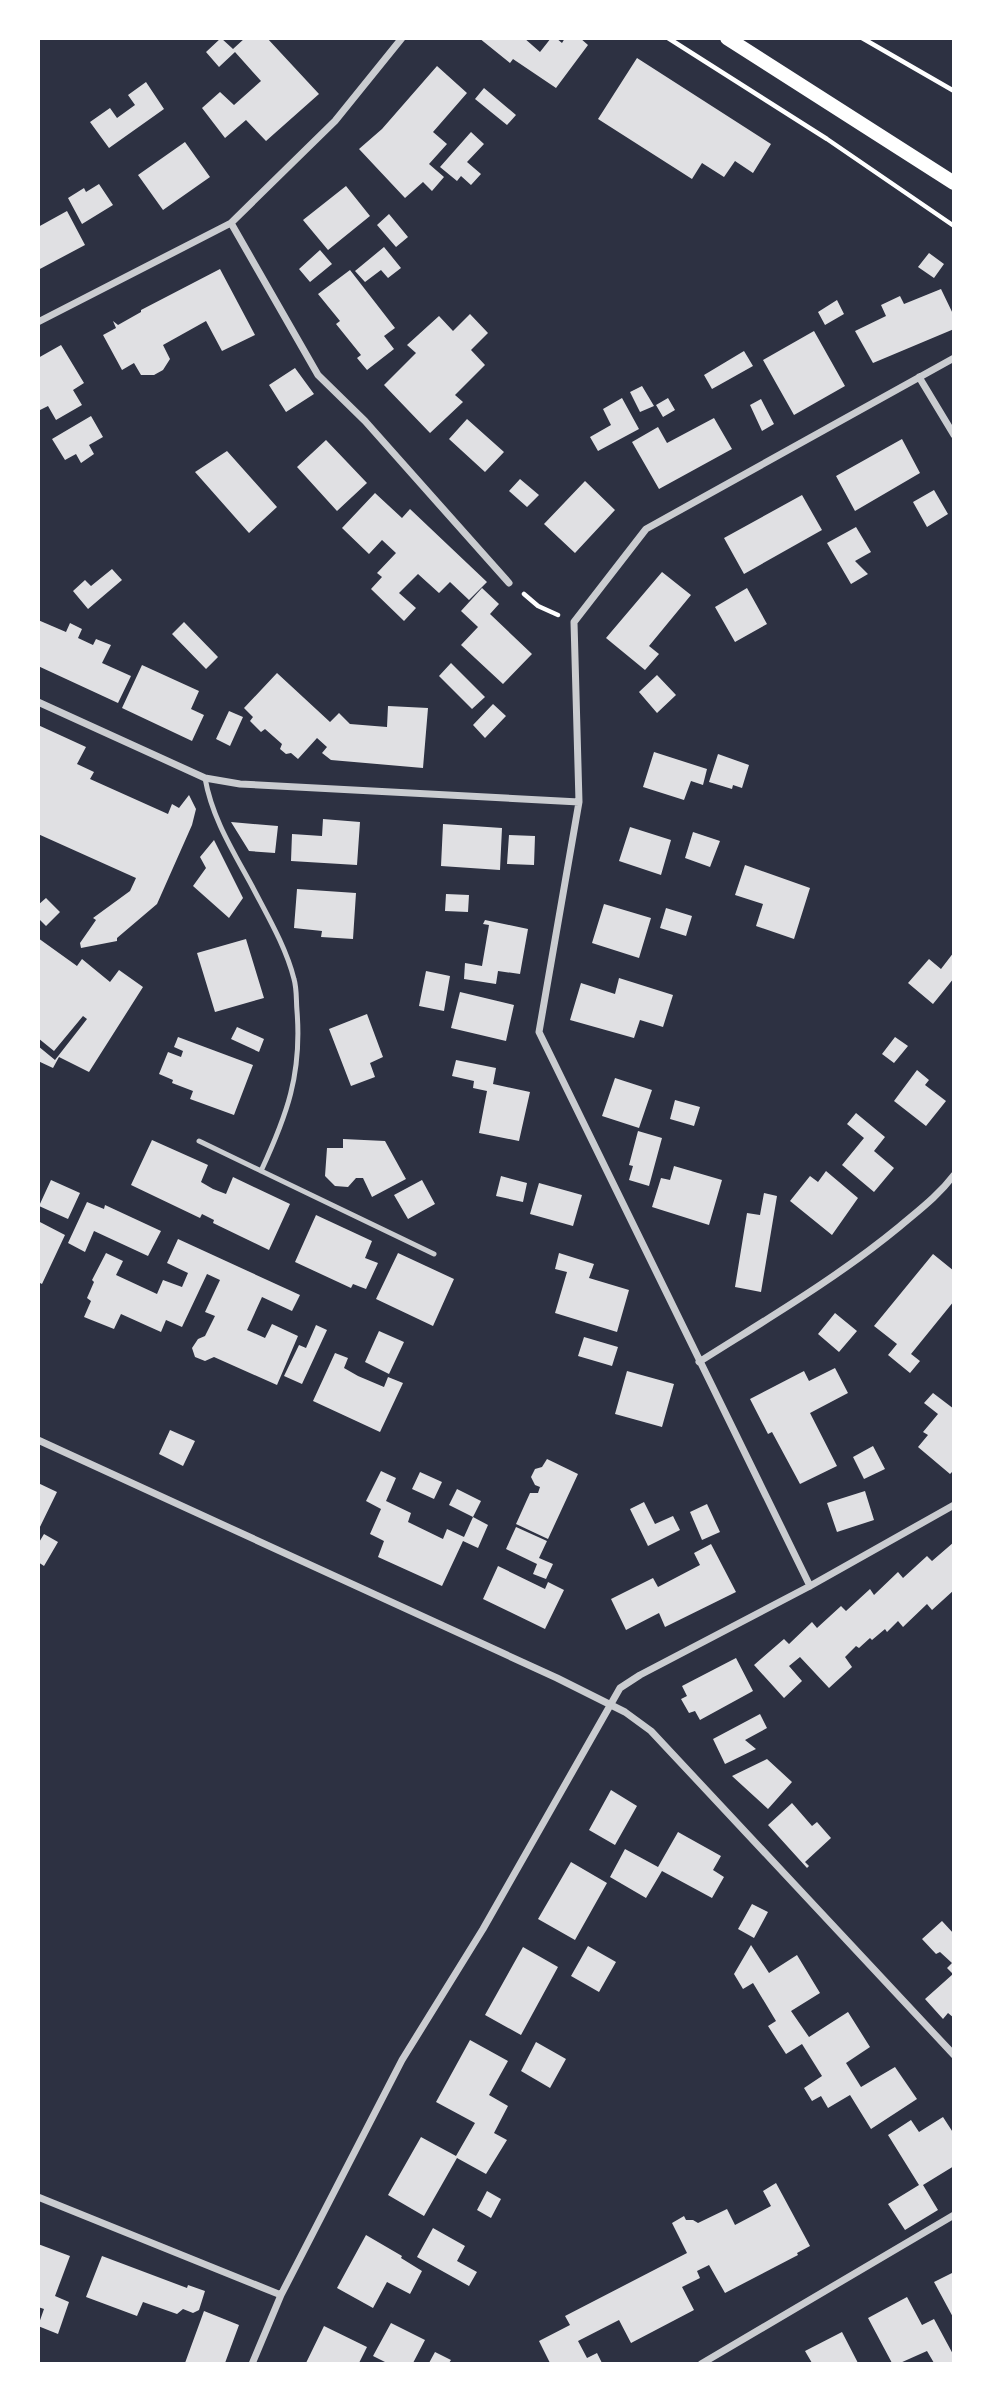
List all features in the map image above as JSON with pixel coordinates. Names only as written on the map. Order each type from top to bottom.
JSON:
[{"type":"main road","points":[[727,38],[954,183]]},
{"type":"street","points":[[38,322],[231,223],[335,121],[402,38]]},
{"type":"street","points":[[231,223],[318,375],[365,421],[509,583]]},
{"type":"street","points":[[810,1586],[539,1032],[579,802],[574,622],[646,529],[954,358]]},
{"type":"street","points":[[919,377],[954,436]]},
{"type":"street","points":[[38,702],[205,778],[240,784],[579,802]]},
{"type":"street","points":[[699,1362],[796,1301],[876,1246],[940,1194],[954,1175]]},
{"type":"street","points":[[38,1440],[557,1678],[625,1712],[651,1731],[954,2056]]},
{"type":"street","points":[[252,2364],[281,2295],[402,2060],[483,1929],[620,1688],[954,1505]]},
{"type":"street","points":[[38,2197],[281,2295]]},
{"type":"street","points":[[701,2364],[954,2215]]},
{"type":"lane","points":[[205,778],[210,803],[220,827],[285,952],[295,981],[298,1021],[296,1077],[288,1107],[261,1171]]},
{"type":"lane","points":[[199,1141],[434,1254]]},
{"type":"path","points":[[668,38],[827,139],[954,226]]},
{"type":"path","points":[[862,38],[954,91]]},
{"type":"path","points":[[509,583],[538,606],[574,622]]},
{"type":"building","points":[[221,38],[233,49],[245,38],[267,38],[319,94],[266,141],[246,120],[225,138],[202,108],[220,92],[234,105],[261,81],[235,52],[219,67],[206,52]]},
{"type":"building","points":[[479,38],[524,38],[540,52],[551,38],[562,43],[565,38],[580,38],[588,45],[556,88],[513,59],[510,63]]},
{"type":"building","points":[[637,58],[771,144],[753,173],[735,161],[724,177],[702,163],[692,179],[598,119]]},
{"type":"building","points":[[437,66],[467,93],[433,132],[447,144],[429,164],[444,177],[432,191],[423,182],[405,198],[359,149],[382,129]]},
{"type":"building","points":[[146,82],[164,109],[109,148],[90,122],[110,108],[117,118],[135,105],[128,95]]},
{"type":"building","points":[[484,88],[516,115],[507,125],[475,99]]},
{"type":"building","points":[[471,132],[484,144],[467,162],[481,174],[471,185],[461,176],[457,181],[440,167]]},
{"type":"building","points":[[185,142],[210,177],[163,210],[138,175]]},
{"type":"building","points":[[99,184],[113,205],[82,224],[68,198],[84,188],[86,192]]},
{"type":"building","points":[[346,186],[370,216],[328,250],[303,220]]},
{"type":"building","points":[[67,211],[85,245],[38,270],[38,227]]},
{"type":"building","points":[[389,214],[408,237],[396,247],[377,225]]},
{"type":"building","points":[[384,247],[401,268],[388,278],[381,270],[365,282],[355,271]]},
{"type":"building","points":[[320,250],[332,264],[310,282],[299,269]]},
{"type":"building","points":[[929,253],[944,264],[934,278],[918,267]]},
{"type":"building","points":[[220,269],[255,335],[222,351],[206,321],[163,345],[170,359],[163,370],[154,375],[141,375],[134,363],[122,370],[103,335],[116,328],[113,321],[118,325]]},
{"type":"building","points":[[350,270],[395,328],[384,336],[394,349],[367,370],[357,358],[361,355],[336,324],[340,321],[318,294]]},
{"type":"building","points":[[941,289],[954,316],[954,329],[873,363],[855,331],[886,316],[881,305],[900,296],[904,304]]},
{"type":"building","points":[[837,300],[844,314],[825,325],[818,312]]},
{"type":"building","points":[[470,314],[488,333],[471,350],[485,365],[455,395],[463,402],[430,433],[384,385],[416,353],[407,345],[439,316],[453,331]]},
{"type":"building","points":[[814,331],[845,386],[794,415],[763,360]]},
{"type":"building","points":[[61,345],[84,383],[73,390],[82,405],[56,420],[48,406],[38,411],[38,358]]},
{"type":"building","points":[[744,351],[753,366],[712,389],[704,375]]},
{"type":"building","points":[[295,368],[314,394],[286,412],[269,385]]},
{"type":"building","points":[[642,386],[654,406],[640,412],[630,392]]},
{"type":"building","points":[[622,398],[639,429],[598,451],[590,437],[611,425],[603,409]]},
{"type":"building","points":[[668,398],[675,410],[663,417],[656,405]]},
{"type":"building","points":[[761,399],[774,424],[762,431],[750,405]]},
{"type":"building","points":[[91,416],[103,437],[89,445],[94,454],[81,463],[76,454],[65,460],[52,439]]},
{"type":"building","points":[[714,418],[732,449],[659,489],[632,442],[658,427],[667,443]]},
{"type":"building","points":[[467,419],[504,452],[485,472],[449,439]]},
{"type":"building","points":[[902,439],[920,473],[855,511],[836,476]]},
{"type":"building","points":[[326,440],[367,483],[337,511],[297,467]]},
{"type":"building","points":[[227,451],[277,507],[249,533],[195,472]]},
{"type":"building","points":[[520,479],[539,495],[527,507],[509,491]]},
{"type":"building","points":[[585,481],[615,510],[575,553],[544,524]]},
{"type":"building","points":[[934,490],[948,514],[927,527],[913,502]]},
{"type":"building","points":[[375,493],[402,518],[410,509],[487,582],[469,600],[450,582],[439,593],[418,574],[399,593],[416,608],[404,621],[371,589],[382,577],[377,573],[396,553],[382,540],[369,554],[342,528]]},
{"type":"building","points":[[802,495],[822,530],[744,574],[724,538]]},
{"type":"building","points":[[856,527],[871,552],[855,561],[868,574],[851,584],[827,543]]},
{"type":"building","points":[[112,569],[122,580],[88,609],[73,591],[85,580],[91,586]]},
{"type":"building","points":[[662,572],[691,595],[649,646],[659,654],[645,670],[606,638]]},
{"type":"building","points":[[482,588],[499,604],[490,614],[532,654],[503,684],[461,645],[478,627],[461,611]]},
{"type":"building","points":[[747,588],[767,624],[735,642],[715,607]]},
{"type":"building","points":[[38,620],[66,632],[70,623],[82,629],[78,638],[93,645],[96,639],[111,645],[102,663],[131,676],[118,703],[38,666]]},
{"type":"building","points":[[184,622],[218,657],[206,669],[172,634]]},
{"type":"building","points":[[451,663],[485,697],[472,709],[439,676]]},
{"type":"building","points":[[142,665],[199,691],[191,709],[204,715],[192,741],[122,708]]},
{"type":"building","points":[[277,673],[330,722],[339,713],[350,724],[387,727],[388,706],[428,708],[423,768],[331,760],[322,753],[327,747],[317,738],[298,759],[291,753],[286,754],[280,749],[282,744],[265,729],[261,732],[250,721],[253,717],[244,708]]},
{"type":"building","points":[[657,675],[676,695],[657,713],[639,692]]},
{"type":"building","points":[[493,704],[506,716],[485,738],[473,725]]},
{"type":"building","points":[[229,711],[243,717],[230,746],[216,739]]},
{"type":"building","points":[[38,725],[86,747],[77,764],[94,772],[90,779],[168,814],[172,804],[179,808],[189,795],[196,809],[192,825],[157,904],[117,938],[117,941],[81,948],[80,943],[96,920],[93,918],[130,891],[136,878],[38,834]]},
{"type":"building","points":[[654,752],[707,769],[703,785],[691,781],[684,800],[643,787]]},
{"type":"building","points":[[718,754],[749,765],[742,788],[733,785],[732,789],[709,782]]},
{"type":"building","points":[[323,819],[360,822],[357,865],[291,861],[292,834],[322,836]]},
{"type":"building","points":[[231,822],[278,826],[275,853],[249,851]]},
{"type":"building","points":[[443,824],[502,828],[500,870],[441,866]]},
{"type":"building","points":[[630,827],[671,840],[661,875],[619,861]]},
{"type":"building","points":[[693,832],[720,841],[710,867],[685,858]]},
{"type":"building","points":[[509,835],[535,836],[534,865],[507,864]]},
{"type":"building","points":[[214,840],[243,898],[229,918],[193,886],[206,868],[200,857]]},
{"type":"building","points":[[745,865],[810,888],[794,939],[756,926],[763,904],[735,895]]},
{"type":"building","points":[[297,889],[356,893],[353,939],[321,937],[322,931],[294,928]]},
{"type":"building","points":[[446,894],[469,895],[468,912],[445,911]]},
{"type":"building","points":[[46,898],[60,912],[46,926],[38,918],[38,905]]},
{"type":"building","points":[[604,904],[651,918],[639,958],[592,943]]},
{"type":"building","points":[[666,908],[692,916],[686,936],[660,928]]},
{"type":"building","points":[[485,920],[528,929],[520,974],[498,971],[496,984],[464,979],[465,963],[482,966],[489,925],[483,924]]},
{"type":"building","points":[[38,938],[77,966],[82,959],[110,982],[119,970],[143,987],[89,1072],[59,1057],[53,1068],[38,1061],[38,1046],[55,1060],[87,1019],[83,1016],[54,1051],[38,1038]]},
{"type":"building","points":[[246,939],[264,998],[215,1012],[197,953]]},
{"type":"building","points":[[954,952],[954,978],[933,1004],[908,983],[929,959],[941,969]]},
{"type":"building","points":[[426,971],[450,976],[444,1011],[419,1006]]},
{"type":"building","points":[[619,978],[673,995],[663,1027],[640,1020],[634,1038],[570,1020],[581,983],[615,994]]},
{"type":"building","points":[[460,992],[514,1005],[506,1041],[451,1028]]},
{"type":"building","points":[[367,1014],[383,1057],[370,1063],[375,1077],[351,1086],[329,1029]]},
{"type":"building","points":[[237,1027],[264,1039],[259,1052],[231,1039]]},
{"type":"building","points":[[178,1037],[253,1065],[234,1115],[190,1099],[193,1091],[172,1083],[173,1080],[159,1074],[168,1052],[181,1057],[183,1051],[174,1047]]},
{"type":"building","points":[[895,1037],[908,1046],[894,1063],[882,1054]]},
{"type":"building","points":[[456,1060],[496,1068],[493,1084],[530,1092],[519,1141],[479,1133],[487,1091],[473,1088],[474,1081],[452,1076]]},
{"type":"building","points":[[917,1070],[929,1080],[925,1085],[946,1101],[926,1126],[894,1101]]},
{"type":"building","points":[[615,1078],[652,1090],[639,1128],[602,1116]]},
{"type":"building","points":[[675,1100],[700,1107],[694,1126],[670,1119]]},
{"type":"building","points":[[856,1113],[885,1137],[874,1151],[894,1168],[874,1192],[842,1165],[864,1138],[847,1124]]},
{"type":"building","points":[[638,1131],[662,1138],[649,1186],[629,1180],[633,1166],[629,1165]]},
{"type":"building","points":[[343,1139],[385,1141],[406,1179],[372,1197],[363,1178],[356,1178],[348,1187],[335,1186],[325,1176],[327,1148],[343,1148]]},
{"type":"building","points":[[152,1140],[208,1165],[201,1182],[213,1189],[226,1194],[233,1177],[290,1204],[269,1250],[213,1223],[214,1220],[202,1214],[200,1218],[131,1185]]},
{"type":"building","points":[[674,1166],[722,1180],[709,1225],[652,1207],[661,1178],[670,1180]]},
{"type":"building","points":[[826,1171],[858,1198],[832,1235],[790,1201],[810,1176],[818,1182]]},
{"type":"building","points":[[501,1176],[527,1183],[523,1202],[496,1196]]},
{"type":"building","points":[[51,1180],[80,1193],[68,1219],[39,1206]]},
{"type":"building","points":[[422,1180],[435,1204],[408,1219],[394,1195]]},
{"type":"building","points":[[539,1183],[582,1195],[573,1226],[530,1214]]},
{"type":"building","points":[[764,1193],[777,1196],[761,1292],[735,1287],[747,1213],[760,1215]]},
{"type":"building","points":[[87,1202],[104,1209],[105,1205],[161,1231],[148,1256],[94,1231],[85,1252],[68,1243]]},
{"type":"building","points":[[316,1215],[372,1241],[365,1258],[378,1263],[366,1289],[353,1284],[351,1288],[295,1262]]},
{"type":"building","points":[[38,1221],[65,1235],[42,1284],[38,1282]]},
{"type":"building","points":[[178,1239],[300,1295],[292,1311],[262,1297],[247,1330],[265,1338],[272,1324],[298,1336],[277,1385],[214,1357],[205,1361],[195,1357],[192,1348],[198,1339],[205,1336],[215,1316],[205,1312],[220,1280],[207,1274],[182,1327],[166,1320],[161,1332],[121,1314],[114,1329],[84,1317],[91,1301],[87,1298],[94,1282],[92,1280],[106,1253],[123,1261],[116,1275],[157,1294],[163,1280],[182,1287],[188,1273],[167,1263]]},
{"type":"building","points":[[398,1253],[454,1279],[433,1326],[376,1299]]},
{"type":"building","points":[[559,1253],[594,1264],[589,1278],[629,1290],[617,1332],[555,1313],[567,1272],[555,1269]]},
{"type":"building","points":[[933,1254],[954,1271],[954,1301],[911,1354],[920,1361],[910,1373],[888,1355],[897,1344],[874,1326]]},
{"type":"building","points":[[835,1313],[857,1331],[839,1352],[818,1334]]},
{"type":"building","points":[[316,1325],[327,1330],[302,1384],[284,1376],[299,1345],[306,1348]]},
{"type":"building","points":[[379,1331],[404,1342],[389,1374],[365,1362]]},
{"type":"building","points":[[584,1337],[618,1347],[612,1366],[578,1356]]},
{"type":"building","points":[[335,1353],[348,1358],[344,1368],[358,1376],[384,1387],[388,1377],[403,1383],[380,1432],[313,1401]]},
{"type":"building","points":[[835,1368],[848,1393],[810,1413],[837,1466],[800,1484],[772,1432],[768,1434],[750,1399],[804,1371],[809,1381]]},
{"type":"building","points":[[627,1371],[674,1384],[662,1427],[615,1414]]},
{"type":"building","points":[[933,1393],[954,1409],[954,1470],[950,1474],[918,1447],[928,1435],[923,1432],[938,1414],[924,1403]]},
{"type":"building","points":[[170,1430],[195,1441],[183,1466],[159,1454]]},
{"type":"building","points":[[873,1446],[885,1469],[864,1479],[853,1457]]},
{"type":"building","points":[[547,1459],[578,1474],[548,1539],[516,1524],[530,1493],[538,1493],[540,1487],[535,1485],[531,1477],[535,1469],[542,1467]]},
{"type":"building","points":[[381,1471],[396,1478],[386,1501],[411,1513],[408,1522],[443,1539],[447,1529],[464,1537],[473,1517],[488,1525],[478,1548],[463,1541],[442,1586],[378,1557],[384,1541],[370,1534],[381,1509],[366,1501]]},
{"type":"building","points":[[420,1472],[442,1482],[434,1499],[412,1489]]},
{"type":"building","points":[[38,1483],[57,1492],[38,1531]]},
{"type":"building","points":[[457,1489],[481,1501],[473,1517],[449,1505]]},
{"type":"building","points":[[865,1491],[874,1520],[837,1532],[827,1503]]},
{"type":"building","points":[[644,1502],[655,1524],[673,1516],[680,1530],[648,1546],[630,1509]]},
{"type":"building","points":[[707,1504],[720,1532],[702,1540],[690,1512]]},
{"type":"building","points":[[516,1527],[547,1541],[539,1558],[553,1564],[546,1579],[533,1574],[537,1564],[506,1549]]},
{"type":"building","points":[[44,1534],[58,1542],[44,1566],[38,1562],[38,1544]]},
{"type":"building","points":[[954,1542],[954,1590],[932,1610],[927,1604],[903,1627],[898,1621],[887,1632],[885,1629],[859,1648],[856,1646],[845,1657],[852,1667],[829,1688],[800,1657],[789,1666],[802,1681],[784,1698],[754,1665],[784,1639],[789,1644],[812,1622],[817,1628],[841,1606],[846,1611],[870,1589],[874,1595],[898,1572],[903,1578],[927,1556],[932,1561]]},
{"type":"building","points":[[711,1544],[736,1592],[665,1627],[659,1613],[626,1630],[611,1599],[653,1578],[658,1587],[700,1565],[694,1553]]},
{"type":"building","points":[[498,1566],[545,1589],[548,1582],[564,1590],[545,1629],[483,1599]]},
{"type":"building","points":[[736,1658],[753,1691],[700,1720],[695,1711],[689,1713],[681,1699],[687,1696],[682,1686]]},
{"type":"building","points":[[760,1714],[767,1728],[745,1740],[756,1749],[725,1764],[713,1739]]},
{"type":"building","points":[[767,1759],[792,1782],[768,1809],[732,1776]]},
{"type":"building","points":[[611,1790],[637,1806],[615,1845],[589,1830]]},
{"type":"building","points":[[792,1803],[812,1826],[817,1822],[831,1838],[805,1862],[809,1866],[807,1868],[768,1825]]},
{"type":"building","points":[[678,1832],[721,1856],[713,1870],[724,1877],[712,1898],[662,1871],[646,1898],[610,1877],[625,1849],[658,1867]]},
{"type":"building","points":[[571,1862],[607,1883],[575,1940],[538,1919]]},
{"type":"building","points":[[752,1904],[768,1912],[754,1938],[738,1929]]},
{"type":"building","points":[[942,1921],[954,1934],[954,2018],[948,2013],[943,2019],[925,1999],[953,1974],[947,1968],[952,1963],[940,1952],[936,1954],[922,1939]]},
{"type":"building","points":[[751,1945],[769,1973],[797,1955],[820,1993],[791,2011],[809,2037],[848,2012],[870,2047],[846,2063],[861,2087],[895,2067],[917,2099],[871,2129],[850,2095],[828,2108],[821,2096],[812,2101],[804,2088],[822,2076],[802,2044],[786,2054],[768,2026],[776,2021],[753,1983],[743,1989],[734,1974]]},
{"type":"building","points":[[588,1946],[616,1962],[599,1992],[571,1976]]},
{"type":"building","points":[[523,1947],[558,1967],[521,2035],[485,2015]]},
{"type":"building","points":[[470,2040],[508,2061],[489,2095],[508,2106],[494,2133],[507,2140],[486,2174],[457,2158],[424,2216],[388,2195],[421,2137],[456,2156],[475,2123],[436,2102]]},
{"type":"building","points":[[536,2042],[566,2059],[550,2088],[521,2071]]},
{"type":"building","points":[[943,2117],[954,2134],[954,2166],[923,2185],[938,2210],[905,2230],[888,2204],[919,2185],[888,2135],[911,2120],[919,2132]]},
{"type":"building","points":[[776,2183],[810,2246],[725,2293],[709,2265],[697,2271],[700,2278],[682,2287],[694,2310],[631,2343],[619,2320],[578,2341],[587,2358],[597,2353],[602,2363],[550,2363],[539,2341],[570,2325],[565,2316],[687,2253],[672,2223],[684,2216],[686,2220],[698,2223],[727,2209],[735,2225],[771,2206],[763,2191]]},
{"type":"building","points":[[487,2191],[501,2199],[491,2218],[477,2210]]},
{"type":"building","points":[[433,2228],[465,2246],[457,2261],[477,2272],[469,2286],[417,2257]]},
{"type":"building","points":[[366,2235],[422,2271],[410,2294],[387,2282],[373,2308],[337,2288]]},
{"type":"building","points":[[38,2244],[70,2256],[55,2296],[69,2302],[58,2334],[38,2326],[44,2309],[38,2307]]},
{"type":"building","points":[[102,2256],[187,2288],[188,2285],[205,2291],[199,2310],[193,2313],[183,2309],[177,2314],[143,2302],[137,2316],[86,2297]]},
{"type":"building","points":[[954,2272],[954,2319],[934,2282]]},
{"type":"building","points":[[907,2297],[922,2325],[934,2319],[954,2356],[954,2363],[934,2363],[927,2351],[900,2363],[892,2363],[868,2318]]},
{"type":"building","points":[[204,2311],[239,2325],[225,2363],[185,2363]]},
{"type":"building","points":[[391,2323],[425,2340],[413,2363],[387,2363],[373,2356]]},
{"type":"building","points":[[324,2326],[367,2347],[359,2363],[306,2363]]},
{"type":"building","points":[[842,2332],[858,2363],[812,2363],[805,2351]]},
{"type":"building","points":[[435,2352],[451,2360],[449,2363],[429,2363]]}]
